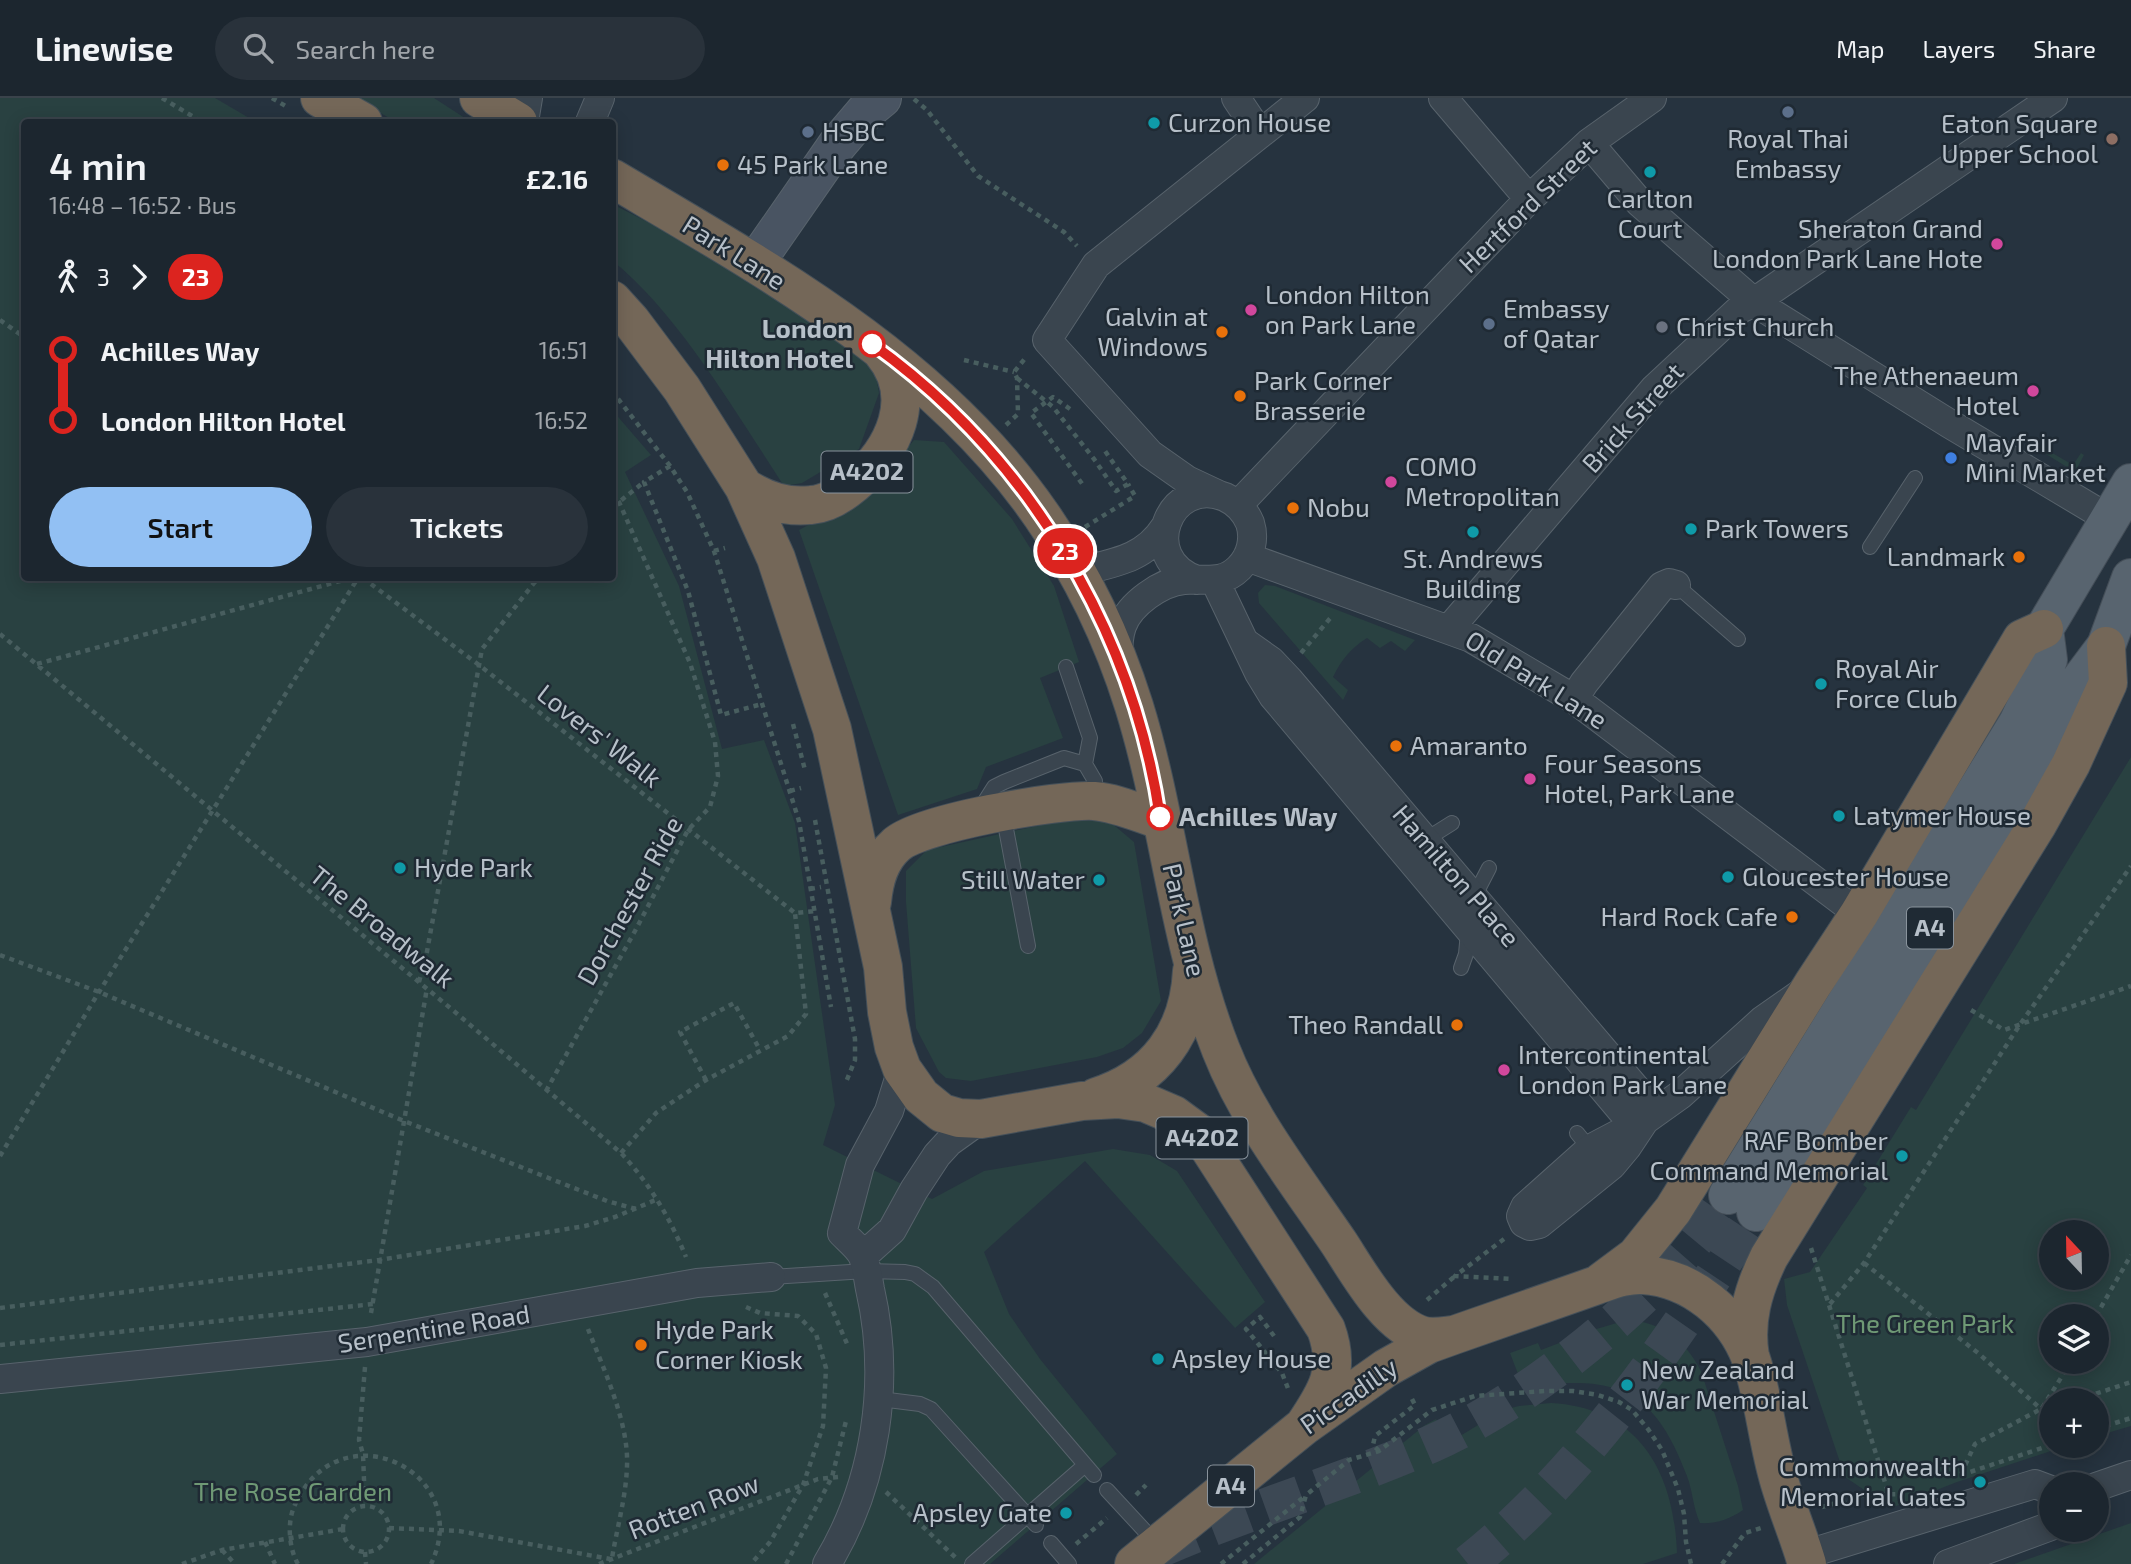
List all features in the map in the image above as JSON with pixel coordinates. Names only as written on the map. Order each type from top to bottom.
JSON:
[{"type":"highway","points":[[320,98],[358,119]]},
{"type":"highway","points":[[479,98],[513,119]]},
{"type":"highway","name":"Park Lane","points":[[616,180],[755,263],[881,350],[922,382],[985,445],[1040,513],[1077,572],[1119,661],[1146,747],[1189,948],[1209,1018],[1239,1090],[1281,1157],[1385,1308],[1412,1331],[1425,1336],[1454,1335]]},
{"type":"highway","name":"A4202","points":[[616,304],[682,390],[744,487],[776,558],[826,706],[883,967],[887,1012],[894,1047],[902,1069],[921,1096],[942,1113],[959,1118],[981,1119],[1082,1101],[1118,1099],[1146,1103],[1174,1115],[1200,1134],[1326,1329],[1333,1347],[1331,1380],[1324,1397],[1304,1426]]},
{"type":"highway","name":"A4202","points":[[744,487],[776,503],[813,505],[830,500],[864,475],[880,459],[898,422],[900,404],[895,373],[881,350]]},
{"type":"highway","name":"A4","points":[[1597,1285],[1636,1256],[1660,1228],[1859,914],[2022,639],[2044,629]]},
{"type":"highway","name":"A4","points":[[1805,1560],[1777,1474],[1747,1337],[1748,1318],[1759,1278],[1769,1257],[2071,764],[2108,683],[2106,646]]},
{"type":"highway","name":"A4202","points":[[871,912],[873,883],[884,857],[897,843],[911,834],[988,815],[1063,801],[1096,801],[1117,805],[1161,820]]},
{"type":"highway","name":"A4202","points":[[1082,1101],[1128,1084],[1146,1072],[1177,1034],[1191,993],[1189,948]]},
{"type":"highway","name":"A4","points":[[1597,1285],[1620,1277],[1642,1275],[1666,1279],[1686,1287],[1706,1298],[1722,1313],[1737,1332],[1751,1359]]},
{"type":"highway","name":"Piccadilly","points":[[1146,1555],[1304,1426],[1386,1368],[1454,1335],[1597,1285]]},
{"type":"main road","name":"A4","points":[[2131,483],[2044,629],[2048,660],[2018,723],[1742,1204],[2053,729],[2076,686],[2106,646],[2131,578]]},
{"type":"street","points":[[524,119],[528,98]]},
{"type":"street","points":[[591,119],[600,98]]},
{"type":"street","points":[[755,263],[837,145],[864,112],[882,98]]},
{"type":"street","points":[[1236,98],[1260,134]]},
{"type":"street","points":[[1119,661],[1118,642],[1122,625],[1138,604],[1163,586],[1183,580],[1206,581],[1234,573],[1251,548],[1249,520],[1229,500],[1187,480],[1150,454],[1040,344],[1096,265],[1306,98]]},
{"type":"street","points":[[1443,98],[1530,199]]},
{"type":"street","name":"Hertford Street","points":[[1229,500],[1530,199],[1589,143],[1652,98]]},
{"type":"street","name":"Brick Street","points":[[1450,628],[1654,389],[1740,309],[2053,98]]},
{"type":"street","points":[[1589,143],[1640,203],[1754,302],[1945,430],[2111,520]]},
{"type":"street","points":[[1150,454],[1160,477],[1167,522],[1164,543],[1168,557],[1178,570],[1206,581]]},
{"type":"street","points":[[1077,572],[1143,551],[1157,539],[1185,499],[1208,493],[1229,500]]},
{"type":"street","name":"Old Park Lane","points":[[1247,557],[1450,628],[1471,638],[1534,683],[1574,699],[1859,914]]},
{"type":"street","name":"Hamilton Place","points":[[1206,581],[1247,644],[1259,673],[1273,696],[1622,1111],[1645,1120],[1643,1097],[1289,680],[1271,661],[1247,644]]},
{"type":"street","points":[[1574,699],[1662,586],[1676,585]]},
{"type":"street","points":[[1645,1120],[1612,1165],[1539,1224],[1530,1226],[1524,1223],[1521,1216],[1525,1207],[1584,1141],[1645,1120],[1680,1095],[1763,1020],[1813,984]]},
{"type":"street","points":[[827,1564],[843,1538],[863,1484],[880,1399],[876,1317],[864,1264],[842,1233],[860,1165],[889,1111],[902,1069]]},
{"type":"street","points":[[864,1264],[892,1230],[937,1155],[949,1142],[981,1119]]},
{"type":"street","name":"Serpentine Road","points":[[0,1379],[367,1342],[698,1283],[771,1277]]},
{"type":"street","points":[[2109,1483],[2131,1475]]},
{"type":"street","points":[[1805,1560],[2035,1484],[2039,1486]]},
{"type":"street","points":[[1948,1564],[2039,1530]]},
{"type":"lane","points":[[1870,547],[1916,478]]},
{"type":"lane","points":[[1676,585],[1738,639]]},
{"type":"lane","points":[[1066,667],[1090,738],[1086,764],[1095,781],[1096,801]]},
{"type":"lane","points":[[1028,946],[988,815],[994,788],[1064,758],[1086,764]]},
{"type":"lane","points":[[1425,840],[1452,823]]},
{"type":"lane","points":[[1474,897],[1489,868]]},
{"type":"lane","points":[[1461,968],[1466,954],[1469,928]]},
{"type":"lane","name":"Serpentine Road","points":[[771,1277],[823,1274],[864,1264],[915,1274],[933,1287],[1090,1470],[1032,1520]]},
{"type":"lane","points":[[880,1399],[920,1404],[931,1409],[1032,1520],[972,1564]]},
{"type":"lane","points":[[1107,1490],[1122,1506],[1146,1555]]},
{"type":"lane","points":[[1051,1543],[1065,1560]]},
{"type":"path","points":[[162,98],[197,119]]},
{"type":"path","points":[[914,98],[927,110],[978,176],[1064,232],[1085,254]]},
{"type":"path","points":[[0,320],[21,335]]},
{"type":"path","points":[[1018,414],[1016,375],[1040,344]]},
{"type":"path","points":[[964,360],[1016,375],[1047,403],[1094,458],[1116,491],[1128,484]]},
{"type":"path","points":[[616,396],[687,492],[714,551],[799,821],[831,1007]]},
{"type":"path","points":[[985,445],[1018,414],[1031,413],[1047,403]]},
{"type":"path","points":[[1031,413],[1083,485]]},
{"type":"path","points":[[1105,451],[1135,496],[1116,508]]},
{"type":"path","points":[[616,502],[670,466]]},
{"type":"path","points":[[644,482],[688,591],[721,715],[762,704]]},
{"type":"path","name":"Dorchester Ride","points":[[546,1091],[688,830],[710,807],[718,776],[715,742],[690,663],[616,498]]},
{"type":"path","points":[[714,551],[725,548]]},
{"type":"path","points":[[37,664],[341,581]]},
{"type":"path","points":[[0,1156],[99,992],[358,581]]},
{"type":"path","name":"Lovers' Walk","points":[[364,581],[479,665],[795,914]]},
{"type":"path","points":[[419,982],[426,957],[482,649],[536,581]]},
{"type":"path","points":[[1301,653],[1336,611]]},
{"type":"path","name":"The Broadwalk","points":[[0,634],[621,1153],[639,1172],[658,1199],[698,1283]]},
{"type":"path","points":[[790,712],[806,774]]},
{"type":"path","points":[[790,792],[801,788]]},
{"type":"path","points":[[813,811],[855,1039],[855,1060],[846,1082]]},
{"type":"path","points":[[1830,1304],[1864,1263],[2019,1026],[2131,866]]},
{"type":"path","points":[[810,889],[821,887]]},
{"type":"path","points":[[621,1153],[656,1113],[706,1080],[788,1036],[806,1014],[795,914],[815,911]]},
{"type":"path","points":[[0,955],[99,992],[404,1121],[607,1201],[636,1209]]},
{"type":"path","points":[[1971,1010],[2004,1030],[2131,986]]},
{"type":"path","points":[[365,1505],[363,1454],[359,1440],[367,1342],[426,988]]},
{"type":"path","points":[[706,1080],[680,1032],[734,1003],[760,1050]]},
{"type":"path","points":[[0,1308],[379,1260],[585,1226],[658,1199]]},
{"type":"path","points":[[1427,1300],[1524,1223]]},
{"type":"path","points":[[1810,1246],[1889,1494],[1864,1495],[1828,1505]]},
{"type":"path","points":[[2103,1304],[2131,1255]]},
{"type":"path","points":[[1864,1263],[1978,1353],[2039,1407]]},
{"type":"path","points":[[823,1274],[825,1294],[849,1352]]},
{"type":"path","points":[[1455,1276],[1519,1280]]},
{"type":"path","points":[[698,1283],[760,1313],[798,1316],[816,1334],[826,1368],[822,1426],[803,1485],[770,1542],[751,1564]]},
{"type":"path","points":[[0,1345],[373,1304]]},
{"type":"path","points":[[389,1528],[459,1531],[612,1559],[627,1465],[622,1428],[607,1378],[579,1305]]},
{"type":"path","points":[[1274,1336],[1260,1317],[1246,1329],[1282,1373],[1304,1426]]},
{"type":"path","points":[[2109,1389],[2131,1382]]},
{"type":"path","points":[[1221,1564],[1349,1460],[1379,1451],[1432,1410],[1475,1396],[1573,1391],[1619,1402],[1632,1410],[1648,1429],[1671,1470],[1684,1514],[1691,1564]]},
{"type":"path","points":[[1379,1451],[1373,1445],[1376,1436],[1415,1405],[1412,1399]]},
{"type":"path","points":[[2039,1410],[1975,1444],[1960,1475],[2039,1449]]},
{"type":"path","points":[[786,1564],[832,1477],[847,1413]]},
{"type":"path","points":[[2109,1425],[2131,1418]]},
{"type":"path","points":[[298,1564],[290,1537],[292,1512],[302,1489],[319,1470],[341,1458],[363,1454],[390,1458],[410,1470],[426,1486],[437,1507],[440,1530],[437,1552],[431,1564]]},
{"type":"path","name":"Rotten Row","points":[[599,1564],[803,1485],[832,1477]]},
{"type":"path","points":[[1065,1560],[1146,1485]]},
{"type":"path","points":[[874,1488],[898,1501],[951,1554]]},
{"type":"path","points":[[1243,1564],[1300,1517],[1306,1495]]},
{"type":"path","points":[[365,1505],[384,1514],[389,1528],[388,1536],[380,1548],[365,1552],[352,1548],[343,1529],[346,1517],[365,1505]]},
{"type":"path","points":[[182,1564],[222,1550],[343,1529]]},
{"type":"path","points":[[1722,1564],[1745,1533]]},
{"type":"path","points":[[265,1542],[275,1564]]},
{"type":"path","points":[[222,1550],[235,1564]]},
{"type":"path","points":[[365,1552],[366,1564]]},
{"type":"green space","name":"Hyde Park","points":[[0,98],[215,98],[251,119],[21,119],[21,581],[616,581],[616,414],[651,455],[625,472],[679,586],[722,749],[764,740],[795,823],[835,1105],[823,1145],[932,1199],[984,1171],[1113,1149],[1150,1155],[1177,1171],[1265,1302],[1235,1328],[1085,1161],[984,1252],[1009,1314],[1040,1359],[1117,1454],[990,1564],[0,1564]]},
{"type":"green space","points":[[355,98],[434,98],[466,119],[391,119]]},
{"type":"green space","points":[[616,206],[757,277],[874,364],[879,393],[859,449],[802,483],[784,486],[706,367],[638,283],[616,264]]},
{"type":"green space","points":[[914,440],[944,442],[1012,519],[1054,586],[1079,662],[1040,678],[1063,738],[986,767],[977,789],[898,815],[799,530],[859,498],[894,465]]},
{"type":"green space","points":[[2035,443],[2073,465],[2081,453],[2084,455],[2075,472],[2033,446]]},
{"type":"green space","points":[[1265,585],[1275,586],[1415,640],[1405,651],[1391,641],[1380,648],[1367,638],[1356,646],[1333,677],[1348,690],[1343,700],[1259,603],[1258,593]]},
{"type":"green space","name":"The Green Park","points":[[2131,757],[2131,1426],[2109,1432],[2109,1388],[2039,1388],[2039,1455],[1957,1482],[1891,1508],[1845,1477],[1787,1305],[1784,1279],[1810,1272],[1867,1188],[1863,1185],[1911,1107],[1916,1110]]},
{"type":"green space","points":[[1064,820],[1109,821],[1134,842],[1161,1001],[1142,1033],[1123,1048],[1097,1057],[971,1081],[946,1078],[939,1072],[916,1028],[906,871],[927,850]]},
{"type":"green space","points":[[1627,1320],[1640,1321],[1662,1329],[1680,1342],[1695,1360],[1701,1371],[1738,1486],[1743,1510],[1738,1513],[1717,1522],[1700,1523],[1687,1476],[1674,1446],[1660,1422],[1644,1405],[1626,1393],[1606,1386],[1582,1383],[1523,1387],[1510,1353],[1538,1343],[1541,1350]]},
{"type":"green space","points":[[1551,1403],[1582,1408],[1607,1417],[1629,1431],[1646,1449],[1659,1471],[1668,1496],[1677,1553],[1643,1564],[1254,1564],[1425,1425],[1436,1419],[1450,1442],[1503,1410]]},
{"type":"green space","points":[[2131,1523],[2131,1564],[2014,1564],[2077,1542],[2109,1542],[2109,1531]]},
{"type":"tunnel","points":[[1159,1549],[1431,1444],[1500,1407],[1570,1358],[1636,1303],[1690,1246],[1728,1195]]},
{"type":"tunnel","points":[[1468,1564],[1552,1487],[1590,1444],[1660,1354],[1756,1212]]},
{"type":"bus line","name":"23","points":[[872,344],[922,382],[953,411],[1018,483],[1060,542],[1097,611],[1119,661],[1146,747],[1160,817]]},
{"type":"place","name":"Royal Thai Embassy","points":[[1788,112]]},
{"type":"place","name":"Curzon House","points":[[1154,123]]},
{"type":"place","name":"HSBC","points":[[808,132]]},
{"type":"place","name":"Eaton Square Upper School","points":[[2112,139]]},
{"type":"place","name":"45 Park Lane","points":[[723,165]]},
{"type":"place","name":"Carlton Court","points":[[1650,172]]},
{"type":"place","name":"Sheraton Grand London Park Lane Hote","points":[[1997,244]]},
{"type":"place","name":"London Hilton on Park Lane","points":[[1251,310]]},
{"type":"place","name":"Embassy of Qatar","points":[[1489,324]]},
{"type":"place","name":"Christ Church","points":[[1662,327]]},
{"type":"place","name":"Galvin at Windows","points":[[1222,332]]},
{"type":"place","name":"London Hilton Hotel","points":[[872,344]]},
{"type":"place","name":"The Athenaeum Hotel","points":[[2033,391]]},
{"type":"place","name":"Park Corner Brasserie","points":[[1240,396]]},
{"type":"place","name":"Mayfair Mini Market","points":[[1951,458]]},
{"type":"place","name":"COMO Metropolitan","points":[[1391,482]]},
{"type":"place","name":"Nobu","points":[[1293,508]]},
{"type":"place","name":"Park Towers","points":[[1691,529]]},
{"type":"place","name":"St. Andrews Building","points":[[1473,532]]},
{"type":"place","name":"Landmark","points":[[2019,557]]},
{"type":"place","name":"Royal Air Force Club","points":[[1821,684]]},
{"type":"place","name":"Amaranto","points":[[1396,746]]},
{"type":"place","name":"Four Seasons Hotel, Park Lane","points":[[1530,779]]},
{"type":"place","name":"Latymer House","points":[[1839,816]]},
{"type":"place","name":"Achilles Way","points":[[1160,817]]},
{"type":"place","name":"Hyde Park","points":[[400,868]]},
{"type":"place","name":"Gloucester House","points":[[1728,877]]},
{"type":"place","name":"Still Water","points":[[1099,880]]},
{"type":"place","name":"Hard Rock Cafe","points":[[1792,917]]},
{"type":"place","name":"Theo Randall","points":[[1457,1025]]},
{"type":"place","name":"Intercontinental London Park Lane","points":[[1504,1070]]},
{"type":"place","name":"RAF Bomber Command Memorial","points":[[1902,1156]]},
{"type":"place","name":"Hyde Park Corner Kiosk","points":[[641,1345]]},
{"type":"place","name":"Apsley House","points":[[1158,1359]]},
{"type":"place","name":"New Zealand War Memorial","points":[[1627,1385]]},
{"type":"place","name":"Commonwealth Memorial Gates","points":[[1980,1482]]},
{"type":"place","name":"Apsley Gate","points":[[1066,1513]]},
{"type":"park label","name":"The Rose Garden","points":[[293,1492]]}]
